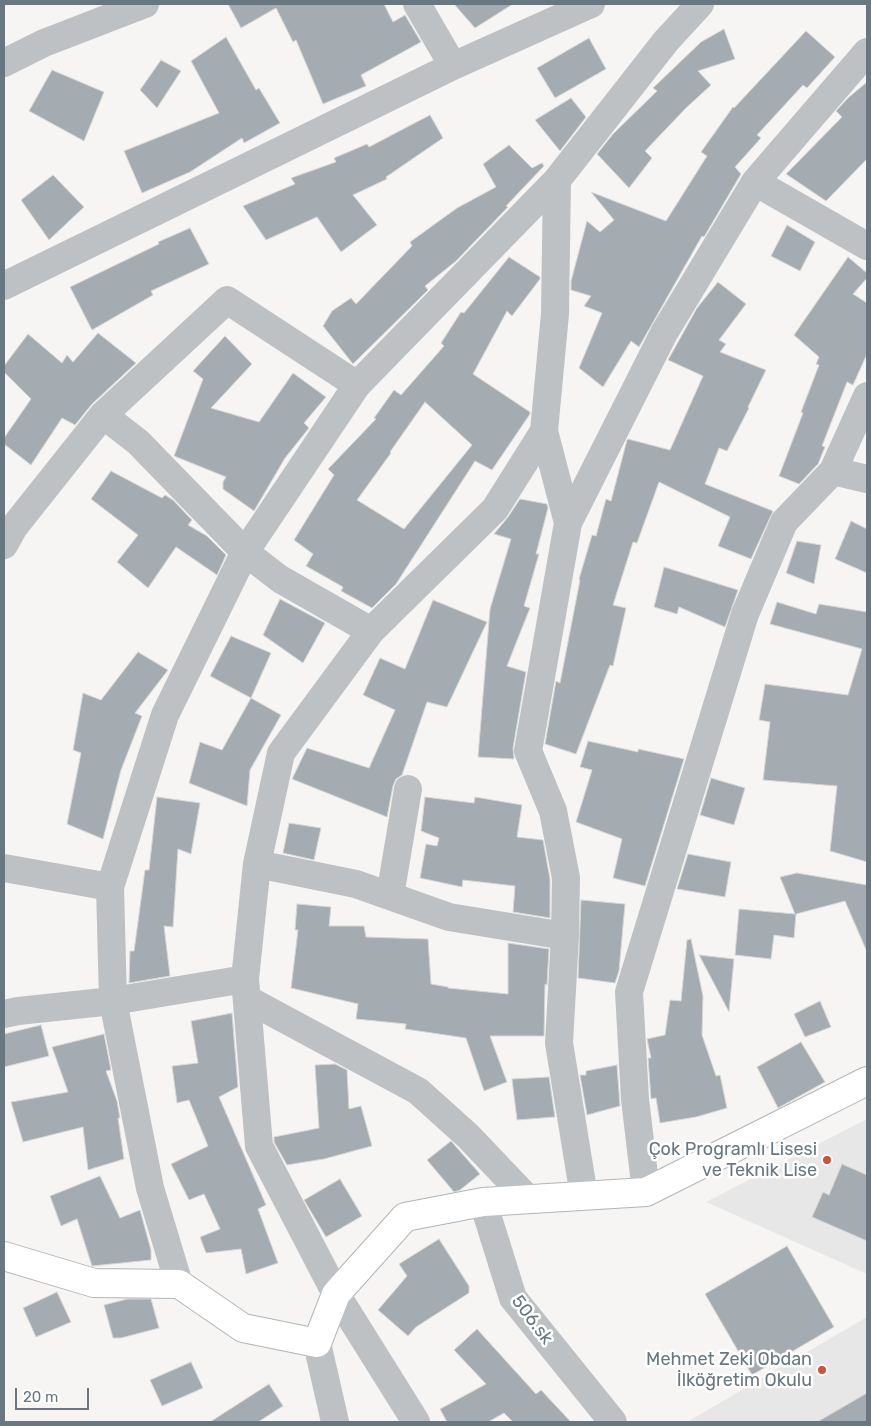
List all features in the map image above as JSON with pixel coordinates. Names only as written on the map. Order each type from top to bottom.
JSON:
[{"type":"main road","points":[[4,1256],[94,1283],[179,1284],[243,1328],[317,1343],[336,1294],[405,1217],[483,1202],[646,1192],[867,1081]]},
{"type":"street","points":[[4,62],[44,43],[145,4]]},
{"type":"street","points":[[417,4],[452,66]]},
{"type":"street","points":[[4,286],[452,66],[591,4]]},
{"type":"street","points":[[179,1284],[150,1188],[113,1000],[110,887],[165,715],[245,552],[357,385],[557,180],[666,41],[700,4]]},
{"type":"street","points":[[584,1196],[560,1043],[566,878],[553,811],[528,751],[568,523],[664,332],[755,182],[867,52]]},
{"type":"street","points":[[557,180],[555,314],[544,431],[568,523]]},
{"type":"street","points":[[755,182],[867,246]]},
{"type":"street","points":[[4,545],[14,527],[103,415],[227,300],[357,385]]},
{"type":"street","points":[[646,1192],[635,1099],[629,992],[745,614],[784,522],[833,471],[867,396]]},
{"type":"street","points":[[103,415],[138,442],[245,552],[280,579],[371,632]]},
{"type":"street","points":[[416,1422],[336,1294],[259,1146],[246,989],[257,864],[282,753],[371,632],[495,509],[544,431]]},
{"type":"street","points":[[833,471],[867,479]]},
{"type":"street","points":[[390,896],[408,789]]},
{"type":"street","points":[[257,864],[356,884],[448,917],[565,936]]},
{"type":"street","points":[[4,868],[110,887]]},
{"type":"street","points":[[4,1014],[113,1000],[246,989],[418,1091],[468,1136],[528,1199]]},
{"type":"street","name":"506.sk","points":[[483,1202],[513,1298],[613,1422]]},
{"type":"street","points":[[317,1343],[335,1422]]},
{"type":"shaded area","name":"Çok Programlı Lisesi ve Teknik Lise","points":[[867,1119],[867,1274],[706,1202]]},
{"type":"shaded area","name":"Mehmet Zeki Obdan İlköğretim Okulu","points":[[867,1317],[867,1422],[687,1422]]},
{"type":"building","points":[[228,4],[384,4],[393,22],[405,15],[421,42],[361,75],[366,86],[323,104],[296,40],[293,42],[276,8],[241,28]]},
{"type":"building","points":[[454,4],[513,4],[475,28]]},
{"type":"building","points":[[724,29],[735,59],[698,71],[711,85],[645,151],[652,158],[629,188],[597,154],[613,134],[657,91],[653,88],[701,42]]},
{"type":"building","points":[[806,31],[835,57],[807,88],[803,85],[757,135],[761,138],[735,167],[741,174],[704,237],[702,236],[639,347],[631,341],[603,387],[579,368],[602,313],[584,306],[591,296],[571,290],[571,281],[587,221],[600,232],[614,220],[591,192],[666,221],[707,156],[701,152],[733,107]]},
{"type":"building","points":[[226,37],[256,90],[259,88],[280,123],[244,143],[242,138],[190,172],[142,193],[124,151],[219,113],[191,61]]},
{"type":"building","points":[[589,38],[606,69],[555,98],[537,68]]},
{"type":"building","points":[[161,60],[181,71],[157,108],[140,90]]},
{"type":"building","points":[[52,70],[104,92],[84,141],[29,111]]},
{"type":"building","points":[[867,82],[867,159],[826,201],[786,174],[842,117],[836,111]]},
{"type":"building","points":[[571,98],[586,117],[560,151],[535,120]]},
{"type":"building","points":[[430,115],[443,138],[386,177],[387,179],[353,195],[377,225],[341,252],[317,217],[266,240],[243,206],[295,184],[291,178],[336,162],[334,158],[367,144],[369,147]]},
{"type":"building","points":[[509,145],[532,168],[542,163],[544,166],[456,261],[425,286],[428,290],[353,364],[323,326],[332,311],[351,298],[356,304],[412,246],[410,242],[457,208],[496,187],[483,164]]},
{"type":"building","points":[[53,175],[84,207],[49,240],[21,200]]},
{"type":"building","points":[[787,225],[815,242],[800,271],[771,256]]},
{"type":"building","points":[[190,228],[209,264],[151,291],[153,295],[92,330],[70,287],[159,244],[158,242]]},
{"type":"building","points":[[509,257],[540,277],[512,316],[507,311],[473,374],[530,412],[530,414],[492,470],[475,461],[396,584],[372,608],[341,591],[343,587],[306,566],[313,554],[294,540],[334,475],[328,469],[376,419],[374,418],[394,390],[401,395],[444,346],[441,343],[461,312],[464,313]],"holes":[[[425,402],[472,445],[404,529],[357,500]]]},
{"type":"building","points":[[848,257],[867,273],[867,278],[853,294],[867,303],[867,354],[853,385],[847,382],[822,446],[825,447],[818,464],[799,484],[779,476],[803,413],[801,412],[819,365],[816,364],[819,357],[794,335]]},
{"type":"building","points":[[718,282],[746,304],[719,340],[726,344],[720,352],[766,370],[727,451],[719,448],[705,484],[773,511],[751,559],[718,546],[730,517],[659,482],[637,543],[633,542],[613,605],[626,608],[613,666],[610,665],[576,754],[545,744],[556,681],[560,683],[579,579],[592,535],[596,536],[606,499],[611,501],[627,440],[670,450],[703,376],[668,360],[697,308]]},
{"type":"building","points":[[98,333],[136,363],[92,404],[75,425],[62,418],[31,465],[4,444],[4,438],[31,399],[4,372],[4,366],[28,334],[62,363],[67,355],[73,362]]},
{"type":"building","points":[[225,336],[252,364],[211,408],[259,422],[293,373],[326,397],[304,423],[309,428],[285,458],[254,511],[223,489],[223,482],[226,477],[174,456],[203,379],[193,371]]},
{"type":"building","points":[[111,471],[162,498],[165,495],[173,500],[192,520],[188,525],[207,536],[226,555],[217,575],[176,547],[148,588],[117,562],[138,535],[91,499]]},
{"type":"building","points":[[520,499],[547,504],[548,508],[536,554],[539,554],[524,606],[530,608],[507,666],[526,672],[513,748],[514,759],[478,757],[490,609],[511,539],[494,534]]},
{"type":"building","points":[[851,521],[867,529],[867,573],[835,559]]},
{"type":"building","points":[[797,541],[821,545],[814,584],[786,573]]},
{"type":"building","points":[[664,567],[738,590],[725,627],[679,607],[677,614],[654,607]]},
{"type":"building","points":[[280,599],[325,623],[303,663],[263,635]]},
{"type":"building","points":[[433,600],[487,622],[447,707],[427,702],[402,775],[396,779],[393,786],[387,817],[292,779],[307,748],[369,768],[395,710],[363,695],[380,658],[405,669]]},
{"type":"building","points":[[777,602],[816,614],[819,604],[867,612],[867,862],[830,851],[837,786],[763,780],[770,722],[759,720],[765,684],[848,695],[862,649],[770,624]]},
{"type":"building","points":[[231,636],[271,653],[251,698],[210,676]]},
{"type":"building","points":[[138,652],[168,670],[135,713],[142,716],[121,770],[103,839],[67,824],[81,753],[73,750],[83,693],[101,700]]},
{"type":"building","points":[[251,698],[281,715],[250,770],[247,806],[189,783],[200,742],[222,750]]},
{"type":"building","points":[[588,741],[638,752],[638,749],[684,759],[645,886],[613,878],[622,839],[576,822],[592,770],[580,767]]},
{"type":"building","points":[[711,778],[745,788],[734,825],[700,815]]},
{"type":"building","points":[[157,797],[200,803],[191,854],[178,849],[173,927],[164,926],[170,976],[129,983],[130,951],[134,951],[145,870],[149,870]]},
{"type":"building","points":[[425,797],[474,803],[475,797],[522,805],[517,837],[543,840],[550,879],[550,918],[513,912],[515,886],[463,880],[462,887],[420,878],[426,844],[437,846],[439,838],[421,831]]},
{"type":"building","points":[[289,823],[321,828],[314,860],[283,853]]},
{"type":"building","points":[[688,854],[731,862],[725,897],[677,889]]},
{"type":"building","points":[[797,873],[867,885],[867,952],[845,901],[796,914],[794,938],[774,935],[771,959],[735,955],[739,909],[795,914],[780,877]]},
{"type":"building","points":[[581,900],[625,904],[619,971],[615,983],[578,978]]},
{"type":"building","points":[[297,904],[331,907],[329,926],[364,926],[366,937],[428,939],[431,984],[448,988],[508,994],[508,943],[549,949],[547,985],[545,984],[544,1036],[490,1036],[507,1082],[484,1091],[466,1038],[405,1029],[406,1024],[356,1019],[358,1004],[291,988],[298,930],[295,930]]},
{"type":"building","points":[[691,939],[703,996],[702,1035],[716,1076],[720,1075],[727,1108],[696,1117],[660,1123],[656,1098],[651,1099],[648,1058],[651,1058],[647,1039],[665,1035],[670,1000],[681,1001],[687,940]]},
{"type":"building","points":[[699,955],[734,959],[729,1012]]},
{"type":"building","points":[[820,1001],[831,1027],[805,1037],[794,1014]]},
{"type":"building","points":[[232,1013],[238,1087],[219,1097],[266,1205],[258,1209],[278,1263],[246,1274],[241,1249],[206,1253],[200,1237],[220,1229],[204,1194],[189,1200],[171,1164],[208,1146],[189,1100],[177,1103],[172,1066],[198,1063],[191,1021]]},
{"type":"building","points":[[41,1025],[49,1056],[4,1067],[4,1034]]},
{"type":"building","points":[[104,1034],[111,1070],[106,1071],[117,1101],[124,1159],[88,1170],[83,1127],[23,1142],[11,1102],[68,1092],[52,1047]]},
{"type":"building","points":[[801,1042],[825,1082],[778,1108],[757,1067]]},
{"type":"building","points":[[335,1064],[347,1070],[349,1109],[361,1106],[372,1146],[324,1159],[287,1165],[274,1142],[274,1137],[319,1128],[315,1065]]},
{"type":"building","points":[[617,1065],[620,1106],[587,1115],[580,1075],[586,1075],[586,1071]]},
{"type":"building","points":[[549,1077],[555,1117],[517,1120],[512,1079]]},
{"type":"building","points":[[451,1141],[480,1174],[460,1190],[454,1192],[427,1160]]},
{"type":"building","points":[[842,1164],[867,1175],[867,1241],[812,1217],[823,1192],[829,1195]]},
{"type":"building","points":[[100,1176],[120,1218],[140,1210],[151,1250],[151,1260],[92,1266],[77,1219],[61,1226],[50,1196]]},
{"type":"building","points":[[340,1179],[362,1216],[326,1237],[304,1200]]},
{"type":"building","points":[[439,1239],[469,1286],[469,1293],[416,1327],[408,1336],[378,1310],[407,1276],[399,1264]]},
{"type":"building","points":[[787,1246],[834,1327],[752,1375],[705,1294]]},
{"type":"building","points":[[57,1292],[71,1322],[36,1337],[23,1308]]},
{"type":"building","points":[[127,1299],[151,1299],[159,1328],[121,1338],[113,1338],[104,1305]]},
{"type":"building","points":[[477,1329],[536,1394],[541,1390],[571,1422],[513,1422],[504,1413],[488,1422],[447,1422],[440,1409],[486,1384],[454,1350]]},
{"type":"building","points":[[191,1362],[203,1388],[162,1406],[150,1380]]},
{"type":"building","points":[[269,1384],[283,1406],[258,1422],[210,1422]]},
{"type":"building","points":[[867,1393],[867,1422],[817,1422]]},
{"type":"place","name":"Çok Programlı Lisesi ve Teknik Lise","points":[[827,1160]]},
{"type":"place","name":"Mehmet Zeki Obdan İlköğretim Okulu","points":[[822,1370]]}]
